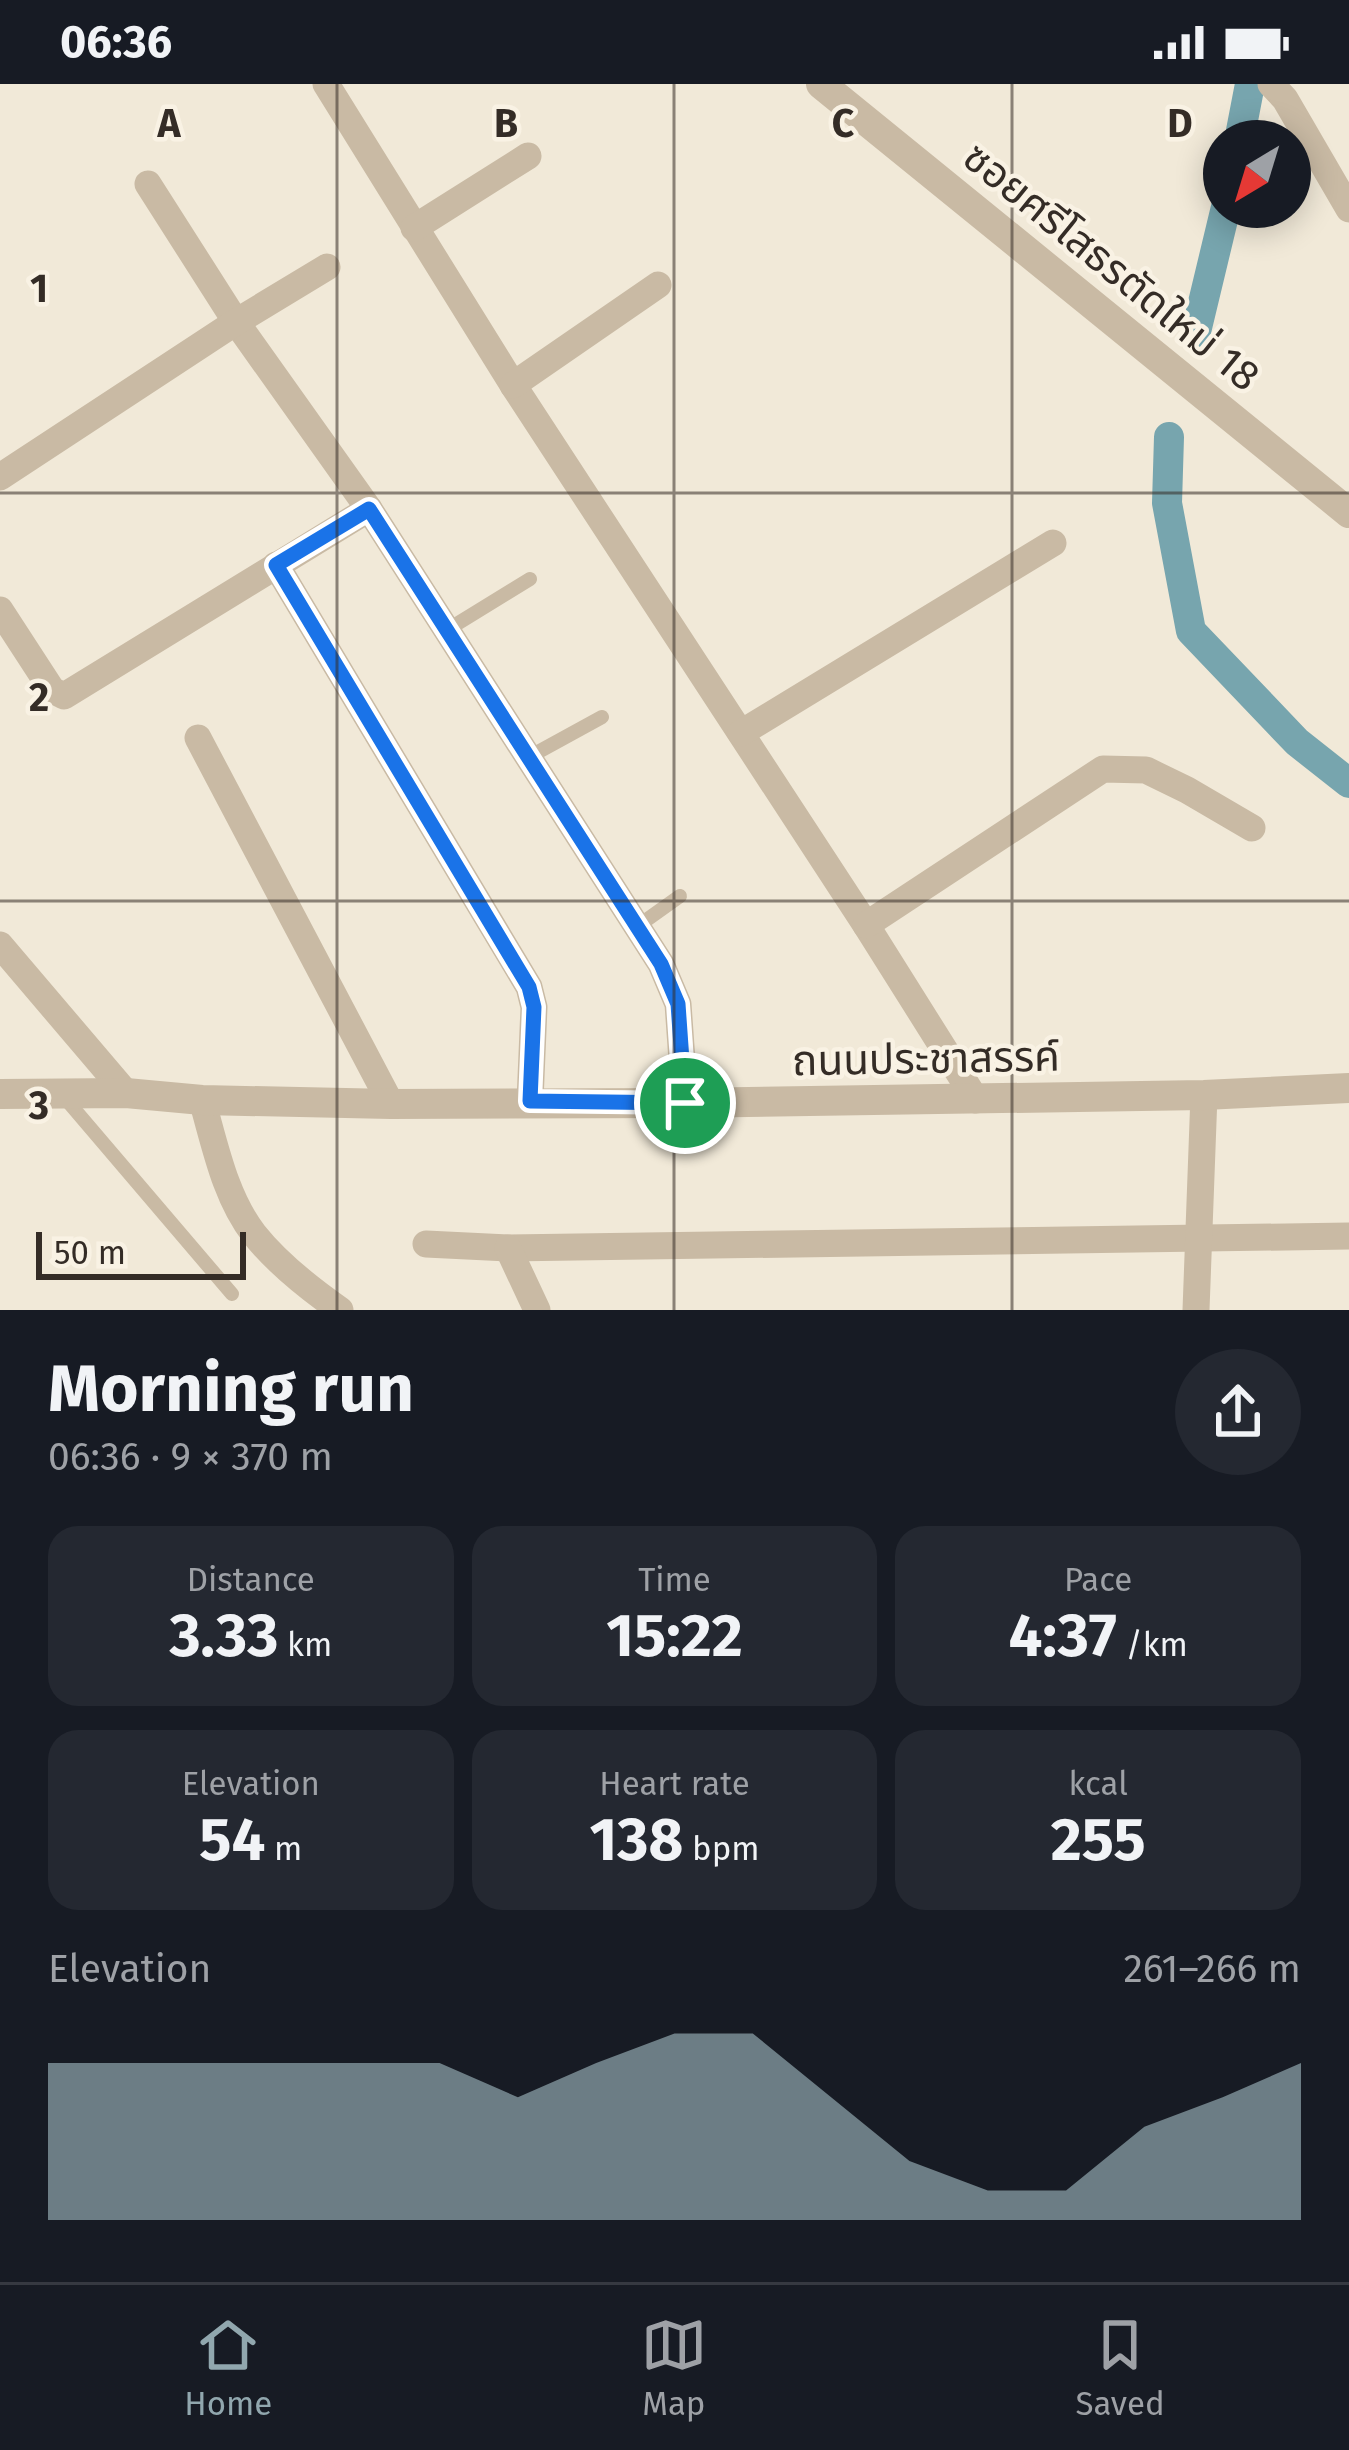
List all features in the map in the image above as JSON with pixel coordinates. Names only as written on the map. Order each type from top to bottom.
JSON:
[{"type":"street","points":[[326,84],[513,385],[976,1100]]},
{"type":"street","name":"ซอยศรีโสธรตัดใหม่ 18","points":[[821,84],[1349,513]]},
{"type":"street","points":[[1271,84],[1285,99],[1349,209]]},
{"type":"street","points":[[414,228],[528,156]]},
{"type":"street","points":[[148,184],[236,322],[369,509],[638,926],[678,1004],[685,1103]]},
{"type":"street","points":[[0,477],[327,267]]},
{"type":"street","points":[[513,385],[658,285]]},
{"type":"street","points":[[0,610],[52,690],[64,696],[369,509]]},
{"type":"street","points":[[741,733],[1053,543]]},
{"type":"street","points":[[276,565],[529,987],[534,1007],[530,1101]]},
{"type":"street","points":[[198,738],[392,1104]]},
{"type":"street","points":[[866,925],[1103,769],[1146,770],[1252,828]]},
{"type":"street","points":[[0,945],[126,1093]]},
{"type":"street","name":"ถนนประชาสรรค์","points":[[0,1094],[126,1093],[202,1100],[392,1104],[685,1103],[1204,1095],[1349,1088]]},
{"type":"street","points":[[1196,1310],[1204,1095]]},
{"type":"street","points":[[202,1100],[232,1196],[254,1234],[340,1310]]},
{"type":"street","points":[[426,1244],[508,1249],[1349,1236]]},
{"type":"street","points":[[508,1249],[537,1310]]},
{"type":"lane","points":[[447,630],[530,579]]},
{"type":"lane","points":[[529,757],[602,717]]},
{"type":"lane","points":[[638,926],[680,896]]},
{"type":"lane","points":[[62,1094],[232,1294]]},
{"type":"waterway","points":[[1243,120],[1250,84]]},
{"type":"waterway","points":[[1195,336],[1221,228]]},
{"type":"waterway","points":[[1169,437],[1167,503],[1191,631],[1297,742],[1349,783]]},
{"type":"route","points":[[369,509],[661,964],[678,1004],[685,1103],[530,1101],[534,1007],[529,987],[276,565],[369,509]]}]
